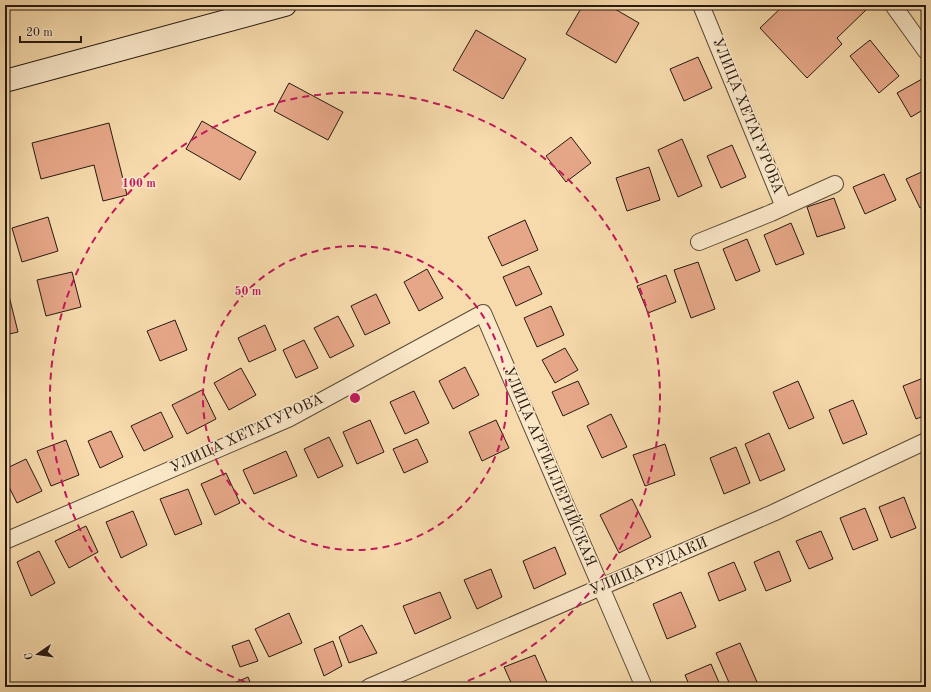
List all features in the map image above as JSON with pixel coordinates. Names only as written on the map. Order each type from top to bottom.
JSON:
[{"type":"main road","points":[[5,81],[285,5]]},
{"type":"street","name":"УЛИЦА ХЕТАГУРОВА","points":[[699,242],[784,207],[701,5]]},
{"type":"street","points":[[893,5],[926,51]]},
{"type":"street","points":[[784,207],[835,184]]},
{"type":"street","name":"УЛИЦА ХЕТАГУРОВА","points":[[5,541],[288,419],[483,313]]},
{"type":"street","name":"УЛИЦА АРТИЛЛЕРИЙСКАЯ","points":[[483,313],[644,687]]},
{"type":"street","name":"УЛИЦА РУДАКИ","points":[[369,687],[773,513],[926,441]]},
{"type":"building","points":[[583,5],[608,5],[639,23],[616,63],[566,34]]},
{"type":"building","points":[[784,5],[803,5],[805,7],[807,5],[863,5],[867,9],[837,38],[842,44],[807,78],[760,28]]},
{"type":"building","points":[[476,30],[526,59],[503,99],[453,70]]},
{"type":"building","points":[[870,40],[899,76],[879,93],[850,56]]},
{"type":"building","points":[[698,57],[712,88],[684,101],[670,69]]},
{"type":"building","points":[[922,79],[926,86],[926,108],[911,117],[897,93]]},
{"type":"building","points":[[289,83],[343,112],[328,140],[274,111]]},
{"type":"building","points":[[202,121],[256,152],[240,180],[186,149]]},
{"type":"building","points":[[109,123],[127,195],[103,201],[94,165],[41,179],[32,143]]},
{"type":"building","points":[[571,137],[591,163],[566,182],[546,156]]},
{"type":"building","points":[[682,139],[702,186],[678,197],[658,150]]},
{"type":"building","points":[[732,145],[746,177],[721,188],[707,156]]},
{"type":"building","points":[[649,167],[660,200],[627,211],[616,178]]},
{"type":"building","points":[[926,170],[926,205],[920,208],[906,179]]},
{"type":"building","points":[[884,174],[896,200],[865,214],[853,187]]},
{"type":"building","points":[[834,198],[845,228],[817,237],[807,207]]},
{"type":"building","points":[[48,217],[58,251],[22,262],[12,228]]},
{"type":"building","points":[[525,220],[538,250],[502,266],[488,237]]},
{"type":"building","points":[[791,223],[804,254],[776,265],[764,235]]},
{"type":"building","points":[[747,239],[760,271],[736,281],[723,249]]},
{"type":"building","points":[[698,262],[715,309],[691,318],[674,270]]},
{"type":"building","points":[[529,266],[542,294],[516,306],[503,277]]},
{"type":"building","points":[[427,269],[443,298],[419,311],[404,282]]},
{"type":"building","points":[[72,272],[81,307],[46,316],[37,280]]},
{"type":"building","points":[[666,275],[676,302],[648,313],[637,286]]},
{"type":"building","points":[[8,292],[18,332],[5,335],[5,293]]},
{"type":"building","points":[[376,294],[390,323],[365,335],[351,306]]},
{"type":"building","points":[[551,306],[564,335],[537,347],[524,318]]},
{"type":"building","points":[[338,316],[354,346],[330,358],[314,328]]},
{"type":"building","points":[[175,320],[187,350],[160,361],[147,331]]},
{"type":"building","points":[[265,325],[276,350],[249,362],[238,338]]},
{"type":"building","points":[[304,340],[318,368],[296,378],[283,350]]},
{"type":"building","points":[[565,348],[578,370],[555,383],[542,360]]},
{"type":"building","points":[[465,367],[479,395],[453,409],[439,381]]},
{"type":"building","points":[[241,368],[256,395],[229,410],[214,383]]},
{"type":"building","points":[[926,377],[926,415],[916,419],[903,386]]},
{"type":"building","points":[[578,381],[589,404],[563,416],[552,392]]},
{"type":"building","points":[[798,381],[814,418],[789,429],[773,392]]},
{"type":"building","points":[[202,390],[216,419],[187,434],[172,405]]},
{"type":"building","points":[[414,391],[429,423],[405,434],[390,402]]},
{"type":"building","points":[[853,400],[867,434],[843,444],[829,410]]},
{"type":"building","points":[[161,412],[173,437],[144,451],[131,426]]},
{"type":"building","points":[[611,414],[627,447],[602,458],[587,426]]},
{"type":"building","points":[[370,420],[384,452],[357,464],[343,432]]},
{"type":"building","points":[[496,420],[509,448],[482,461],[469,432]]},
{"type":"building","points":[[111,431],[123,457],[100,468],[88,441]]},
{"type":"building","points":[[769,433],[785,470],[760,481],[745,444]]},
{"type":"building","points":[[329,437],[343,466],[318,478],[304,449]]},
{"type":"building","points":[[417,439],[428,462],[404,473],[393,449]]},
{"type":"building","points":[[66,440],[79,475],[51,486],[37,451]]},
{"type":"building","points":[[665,444],[675,475],[645,486],[633,455]]},
{"type":"building","points":[[736,447],[750,483],[724,494],[710,458]]},
{"type":"building","points":[[286,451],[297,476],[254,494],[243,470]]},
{"type":"building","points":[[26,459],[42,491],[17,503],[5,479],[5,469]]},
{"type":"building","points":[[226,473],[240,503],[215,515],[201,484]]},
{"type":"building","points":[[188,489],[202,524],[175,535],[160,499]]},
{"type":"building","points":[[904,497],[916,528],[891,538],[879,507]]},
{"type":"building","points":[[632,499],[651,537],[619,553],[600,515]]},
{"type":"building","points":[[865,508],[878,540],[853,550],[840,518]]},
{"type":"building","points":[[133,511],[147,545],[121,558],[106,522]]},
{"type":"building","points":[[86,526],[98,552],[69,568],[55,541]]},
{"type":"building","points":[[821,531],[833,559],[809,569],[796,541]]},
{"type":"building","points":[[555,547],[566,574],[534,589],[523,561]]},
{"type":"building","points":[[39,551],[55,583],[31,596],[17,562]]},
{"type":"building","points":[[779,551],[791,581],[766,591],[754,562]]},
{"type":"building","points":[[734,562],[746,590],[719,601],[708,573]]},
{"type":"building","points":[[491,569],[502,597],[477,609],[464,580]]},
{"type":"building","points":[[440,592],[451,618],[415,634],[403,606]]},
{"type":"building","points":[[681,592],[696,627],[667,639],[653,604]]},
{"type":"building","points":[[289,613],[302,643],[269,657],[255,629]]},
{"type":"building","points":[[362,625],[377,653],[349,663],[339,637]]},
{"type":"building","points":[[249,640],[258,661],[240,667],[232,646]]},
{"type":"building","points":[[333,641],[342,666],[324,676],[314,649]]},
{"type":"building","points":[[740,643],[757,682],[745,687],[731,687],[716,653]]},
{"type":"building","points":[[535,655],[549,687],[513,687],[504,667]]},
{"type":"building","points":[[711,664],[721,687],[690,687],[685,675]]},
{"type":"building","points":[[248,677],[252,687],[225,687]]}]
